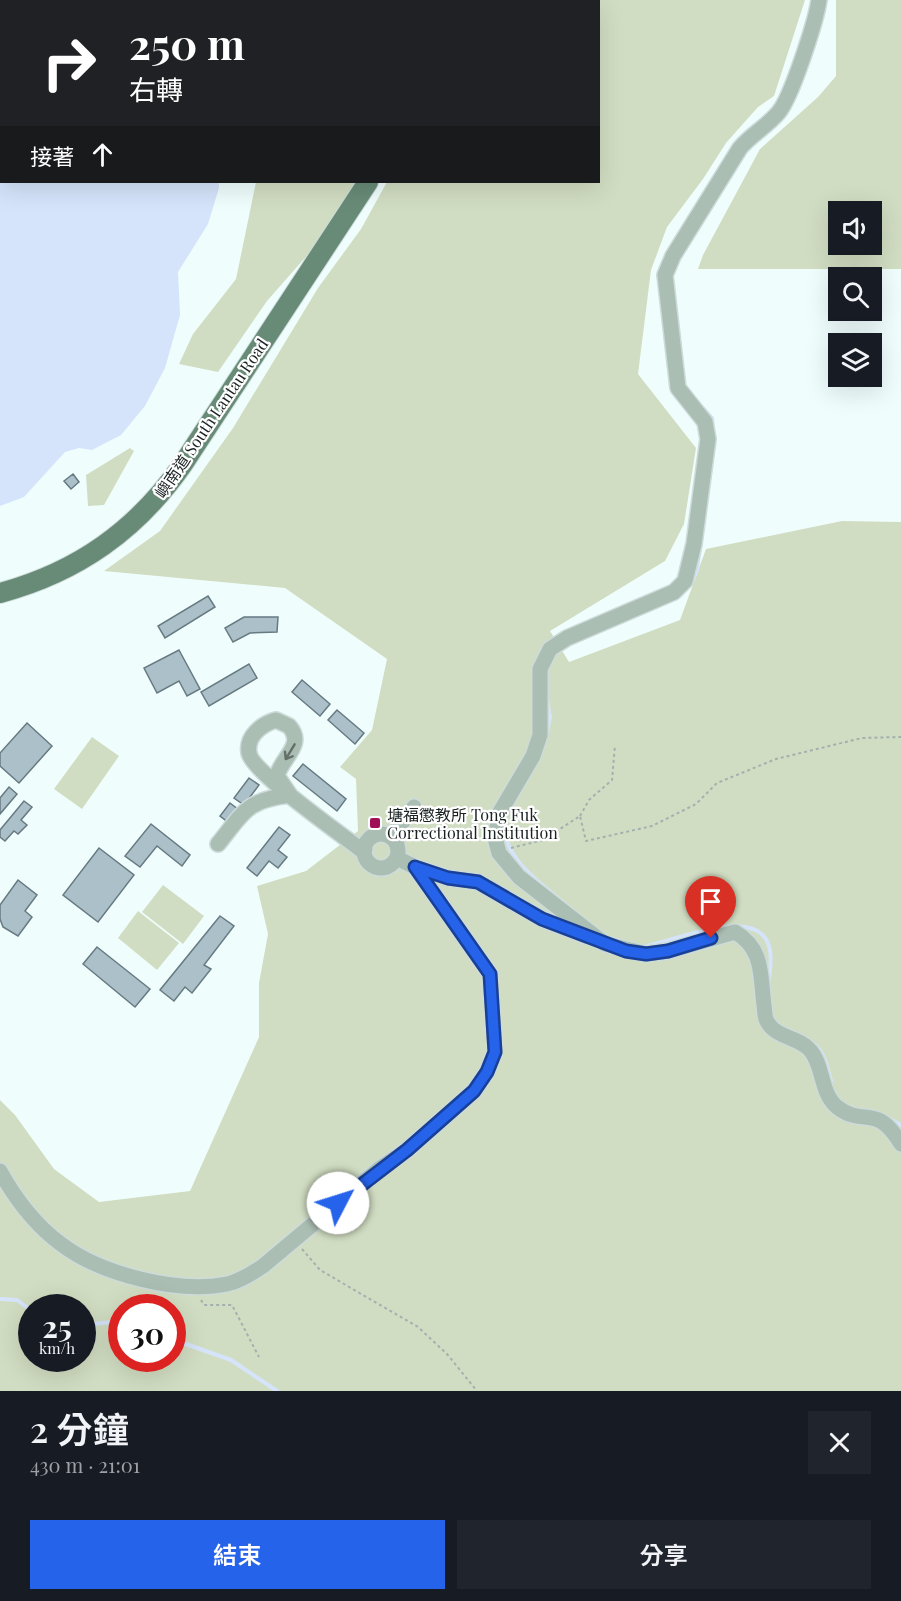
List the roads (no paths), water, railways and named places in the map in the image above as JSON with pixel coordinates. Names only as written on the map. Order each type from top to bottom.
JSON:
[{"type":"main road","name":"嶼南道 South Lantau Road","points":[[0,593],[46,579],[80,562],[117,537],[149,508],[183,464],[367,183]]},
{"type":"street","points":[[605,944],[519,877],[499,853],[495,838],[500,812],[533,756],[540,735],[540,669],[550,649],[567,638],[674,592],[685,581],[694,544],[708,439],[705,422],[678,388],[664,275],[673,256],[740,148],[754,132],[778,113],[789,92],[819,0]]},
{"type":"street","points":[[290,795],[277,776],[294,748],[295,736],[290,726],[276,720],[254,734],[249,744],[249,754],[266,775],[290,795],[360,849],[365,849]]},
{"type":"street","points":[[218,844],[249,806],[263,798],[290,795]]},
{"type":"street","points":[[391,837],[414,807]]},
{"type":"street","points":[[377,834],[391,837],[398,846],[397,858],[385,867],[375,866],[367,859],[365,849],[368,840],[377,834]]},
{"type":"street","points":[[397,858],[415,867],[448,878],[478,882],[542,919],[605,944],[646,954],[668,951],[735,932],[749,940],[758,957],[766,1020],[774,1030],[808,1047],[822,1071],[825,1089],[835,1106],[848,1114],[877,1118],[890,1125],[901,1144]]},
{"type":"street","points":[[0,1171],[28,1215],[61,1245],[82,1258],[117,1272],[156,1282],[192,1285],[225,1284],[244,1278],[294,1240],[379,1169],[407,1150],[474,1091],[487,1072],[495,1052],[490,974],[415,867]]},
{"type":"water","points":[[0,183],[219,183],[208,224],[178,272],[180,315],[165,368],[145,406],[121,435],[92,450],[79,448],[65,452],[24,497],[0,506]]},
{"type":"waterway","points":[[781,120],[795,96]]},
{"type":"waterway","points":[[704,409],[712,418],[714,439]]},
{"type":"waterway","points":[[691,584],[697,570],[700,548]]},
{"type":"waterway","points":[[546,737],[550,717],[547,700]]},
{"type":"waterway","points":[[504,824],[506,838],[518,862],[571,909]]},
{"type":"waterway","points":[[642,947],[714,928],[734,926],[751,928],[764,936],[770,951],[768,983]]},
{"type":"waterway","points":[[810,1041],[822,1053],[831,1081]]},
{"type":"waterway","points":[[886,1117],[901,1125]]},
{"type":"waterway","points":[[0,1299],[18,1301]]},
{"type":"waterway","points":[[96,1324],[108,1322]]},
{"type":"waterway","points":[[186,1344],[231,1360],[277,1391]]},
{"type":"place","name":"塘福懲教所 Tong Fuk Correctional Institution","points":[[375,823]]}]
